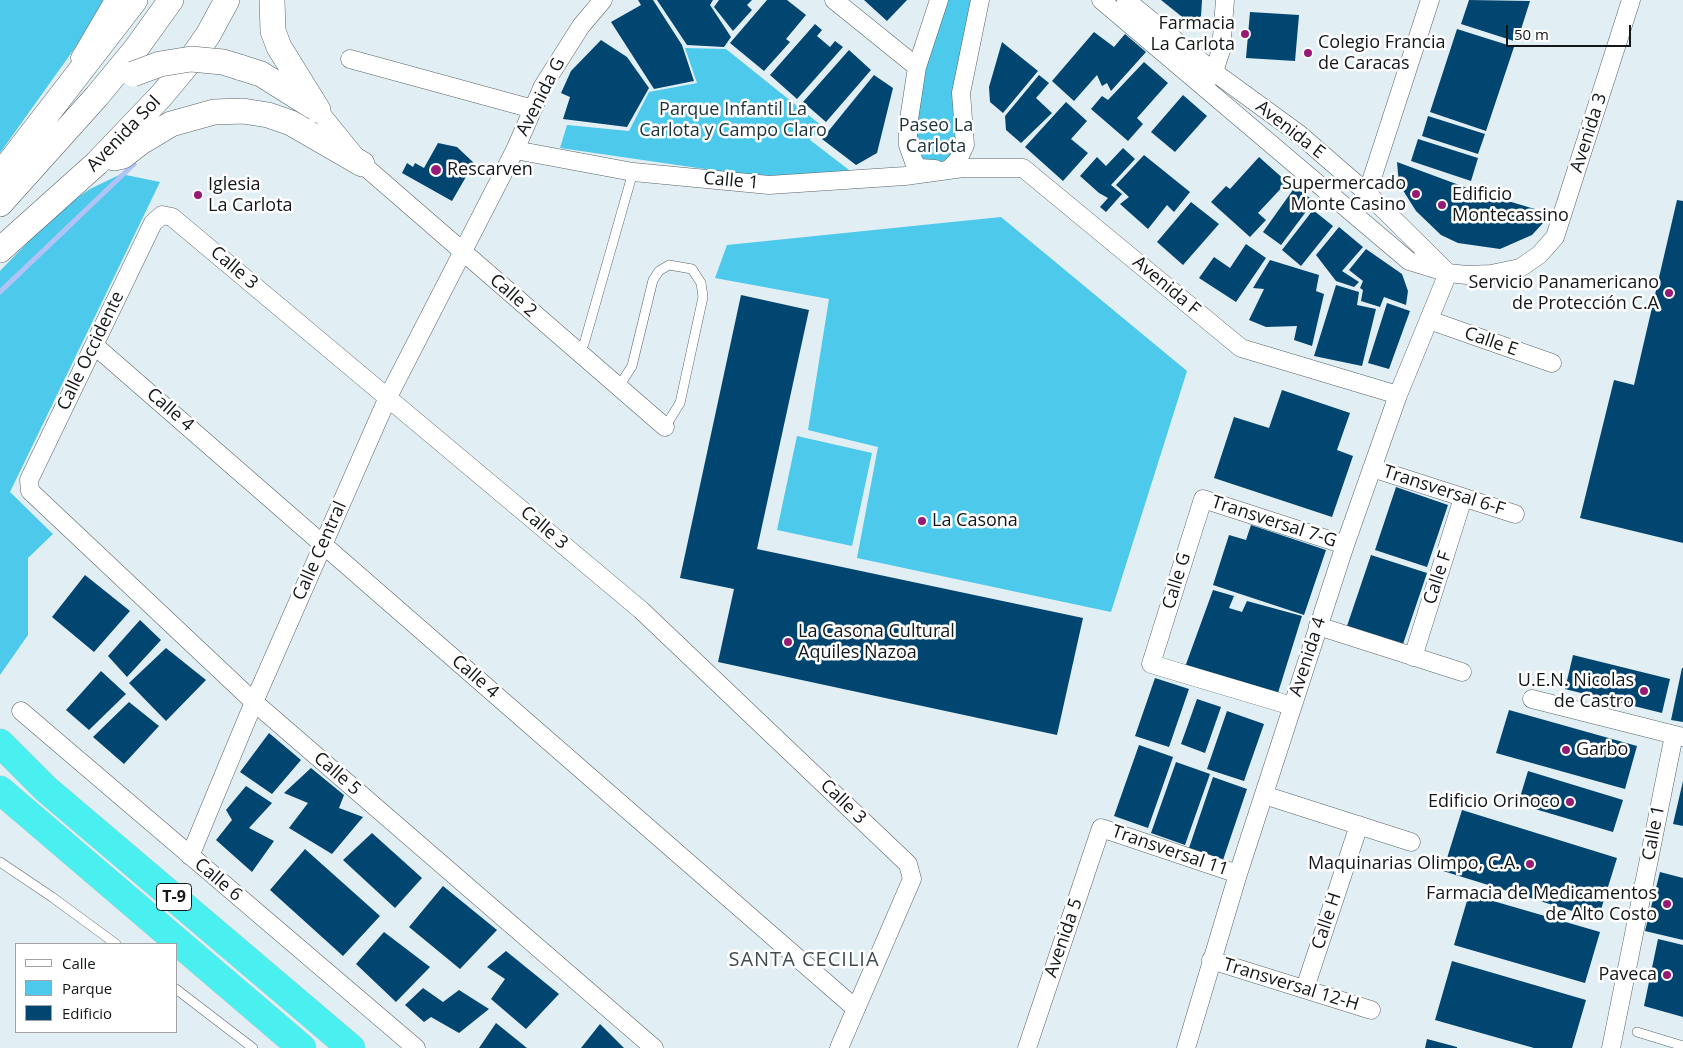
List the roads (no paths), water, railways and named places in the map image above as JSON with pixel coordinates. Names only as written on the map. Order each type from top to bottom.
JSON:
[{"type":"highway","name":"T-9","points":[[0,743],[46,789],[351,1048]]},
{"type":"highway","name":"T-9","points":[[0,790],[302,1048]]},
{"type":"main road","points":[[0,175],[135,0]]},
{"type":"main road","points":[[0,204],[97,96],[135,50],[171,0]]},
{"type":"main road","name":"Avenida Sol","points":[[0,250],[98,163],[186,66],[208,35],[227,0]]},
{"type":"main road","points":[[272,0],[273,31],[279,46],[318,110]]},
{"type":"main road","points":[[97,96],[133,74],[160,64],[191,59],[223,62],[260,74],[318,110]]},
{"type":"main road","points":[[98,163],[123,156],[141,142],[171,124],[214,112],[243,111],[268,115],[291,123],[362,164]]},
{"type":"street","points":[[63,94],[90,38],[114,0]]},
{"type":"street","name":"Avenida G","points":[[461,252],[515,150],[543,86],[581,26],[603,0]]},
{"type":"street","points":[[834,0],[917,67]]},
{"type":"street","points":[[939,0],[917,67],[908,126],[910,155],[919,168],[948,170],[958,160],[965,145],[961,93],[980,0]]},
{"type":"street","name":"Avenida E","points":[[1100,0],[1409,261],[1448,273]]},
{"type":"street","name":"Avenida E","points":[[1126,0],[1214,72],[1299,134],[1368,193],[1448,273]]},
{"type":"street","points":[[1201,87],[1214,72],[1221,50],[1225,0]]},
{"type":"street","points":[[1359,218],[1430,0]]},
{"type":"street","name":"Avenida 3","points":[[1448,273],[1491,274],[1520,268],[1539,255],[1555,237],[1631,0]]},
{"type":"street","points":[[350,59],[533,109]]},
{"type":"street","points":[[318,110],[362,164]]},
{"type":"street","name":"Calle 1","points":[[515,150],[633,172],[769,185],[905,176],[948,170]]},
{"type":"street","name":"Calle 2","points":[[362,164],[578,354],[665,427]]},
{"type":"street","name":"Avenida F","points":[[948,170],[1023,168],[1241,348],[1398,395]]},
{"type":"street","name":"Calle Occidente","points":[[30,491],[29,480],[153,223],[162,215]]},
{"type":"street","name":"Calle 3","points":[[162,215],[172,217],[641,610],[908,864],[912,879],[855,1008]]},
{"type":"street","name":"Calle Central","points":[[190,856],[254,702],[388,397],[461,252]]},
{"type":"street","name":"Avenida 4","points":[[1186,1048],[1238,874],[1345,545],[1398,395],[1448,273]]},
{"type":"street","name":"Calle E","points":[[1429,320],[1552,363]]},
{"type":"street","name":"Calle 4","points":[[94,345],[855,1008]]},
{"type":"street","name":"Transversal 6-F","points":[[1372,468],[1515,514]]},
{"type":"street","name":"Calle 5","points":[[30,491],[254,702],[654,1048]]},
{"type":"street","name":"Calle F","points":[[1413,657],[1464,498]]},
{"type":"street","name":"Transversal 7-G","points":[[1203,499],[1345,545]]},
{"type":"street","name":"Calle G","points":[[1203,499],[1151,664],[1292,706]]},
{"type":"street","points":[[1318,626],[1462,672]]},
{"type":"street","points":[[1532,699],[1678,736]]},
{"type":"street","name":"Calle 6","points":[[21,711],[416,1048]]},
{"type":"street","name":"Calle 1","points":[[1611,1048],[1678,736]]},
{"type":"street","points":[[1264,795],[1411,842]]},
{"type":"street","name":"Calle H","points":[[1305,988],[1359,825]]},
{"type":"street","name":"Transversal 11","points":[[1101,828],[1238,874]]},
{"type":"street","name":"Avenida 5","points":[[1027,1048],[1101,828]]},
{"type":"street","name":"Transversal 12-H","points":[[1211,960],[1370,1010]]},
{"type":"street","points":[[839,1048],[855,1008]]},
{"type":"lane","points":[[578,354],[584,344],[633,172]]},
{"type":"lane","points":[[618,388],[632,366],[653,280],[659,271],[669,265],[692,269],[701,283],[703,297],[680,403],[665,427]]},
{"type":"lane","points":[[0,862],[115,943]]},
{"type":"lane","points":[[178,991],[253,1048]]},
{"type":"lane","points":[[1637,1032],[1683,1046]]},
{"type":"waterway","points":[[0,292],[134,164]]},
{"type":"place","name":"Farmacia La Carlota","points":[[1245,34]]},
{"type":"place","name":"Colegio Francia de Caracas","points":[[1308,53]]},
{"type":"place","name":"Rescarven","points":[[436,170]]},
{"type":"place","name":"Supermercado Monte Casino","points":[[1416,194]]},
{"type":"place","name":"Iglesia La Carlota","points":[[198,195]]},
{"type":"place","name":"Edificio Montecassino","points":[[1442,205]]},
{"type":"place","name":"Servicio Panamericano de Protección C.A","points":[[1669,293]]},
{"type":"place","name":"La Casona","points":[[922,521]]},
{"type":"place","name":"La Casona Cultural Aquiles Nazoa","points":[[788,642]]},
{"type":"place","name":"U.E.N. Nicolas de Castro","points":[[1644,691]]},
{"type":"place","name":"Garbo","points":[[1566,750]]},
{"type":"place","name":"Edificio Orinoco","points":[[1570,802]]},
{"type":"place","name":"Maquinarias Olimpo, C.A.","points":[[1530,864]]},
{"type":"place","name":"Farmacia de Medicamentos de Alto Costo","points":[[1667,904]]},
{"type":"place","name":"Paveca","points":[[1667,975]]},
{"type":"district","name":"SANTA CECILIA","points":[[804,960]]},
{"type":"park label","name":"Parque Infantil La Carlota y Campo Claro","points":[[733,120]]},
{"type":"park label","name":"Paseo La Carlota","points":[[936,136]]}]
